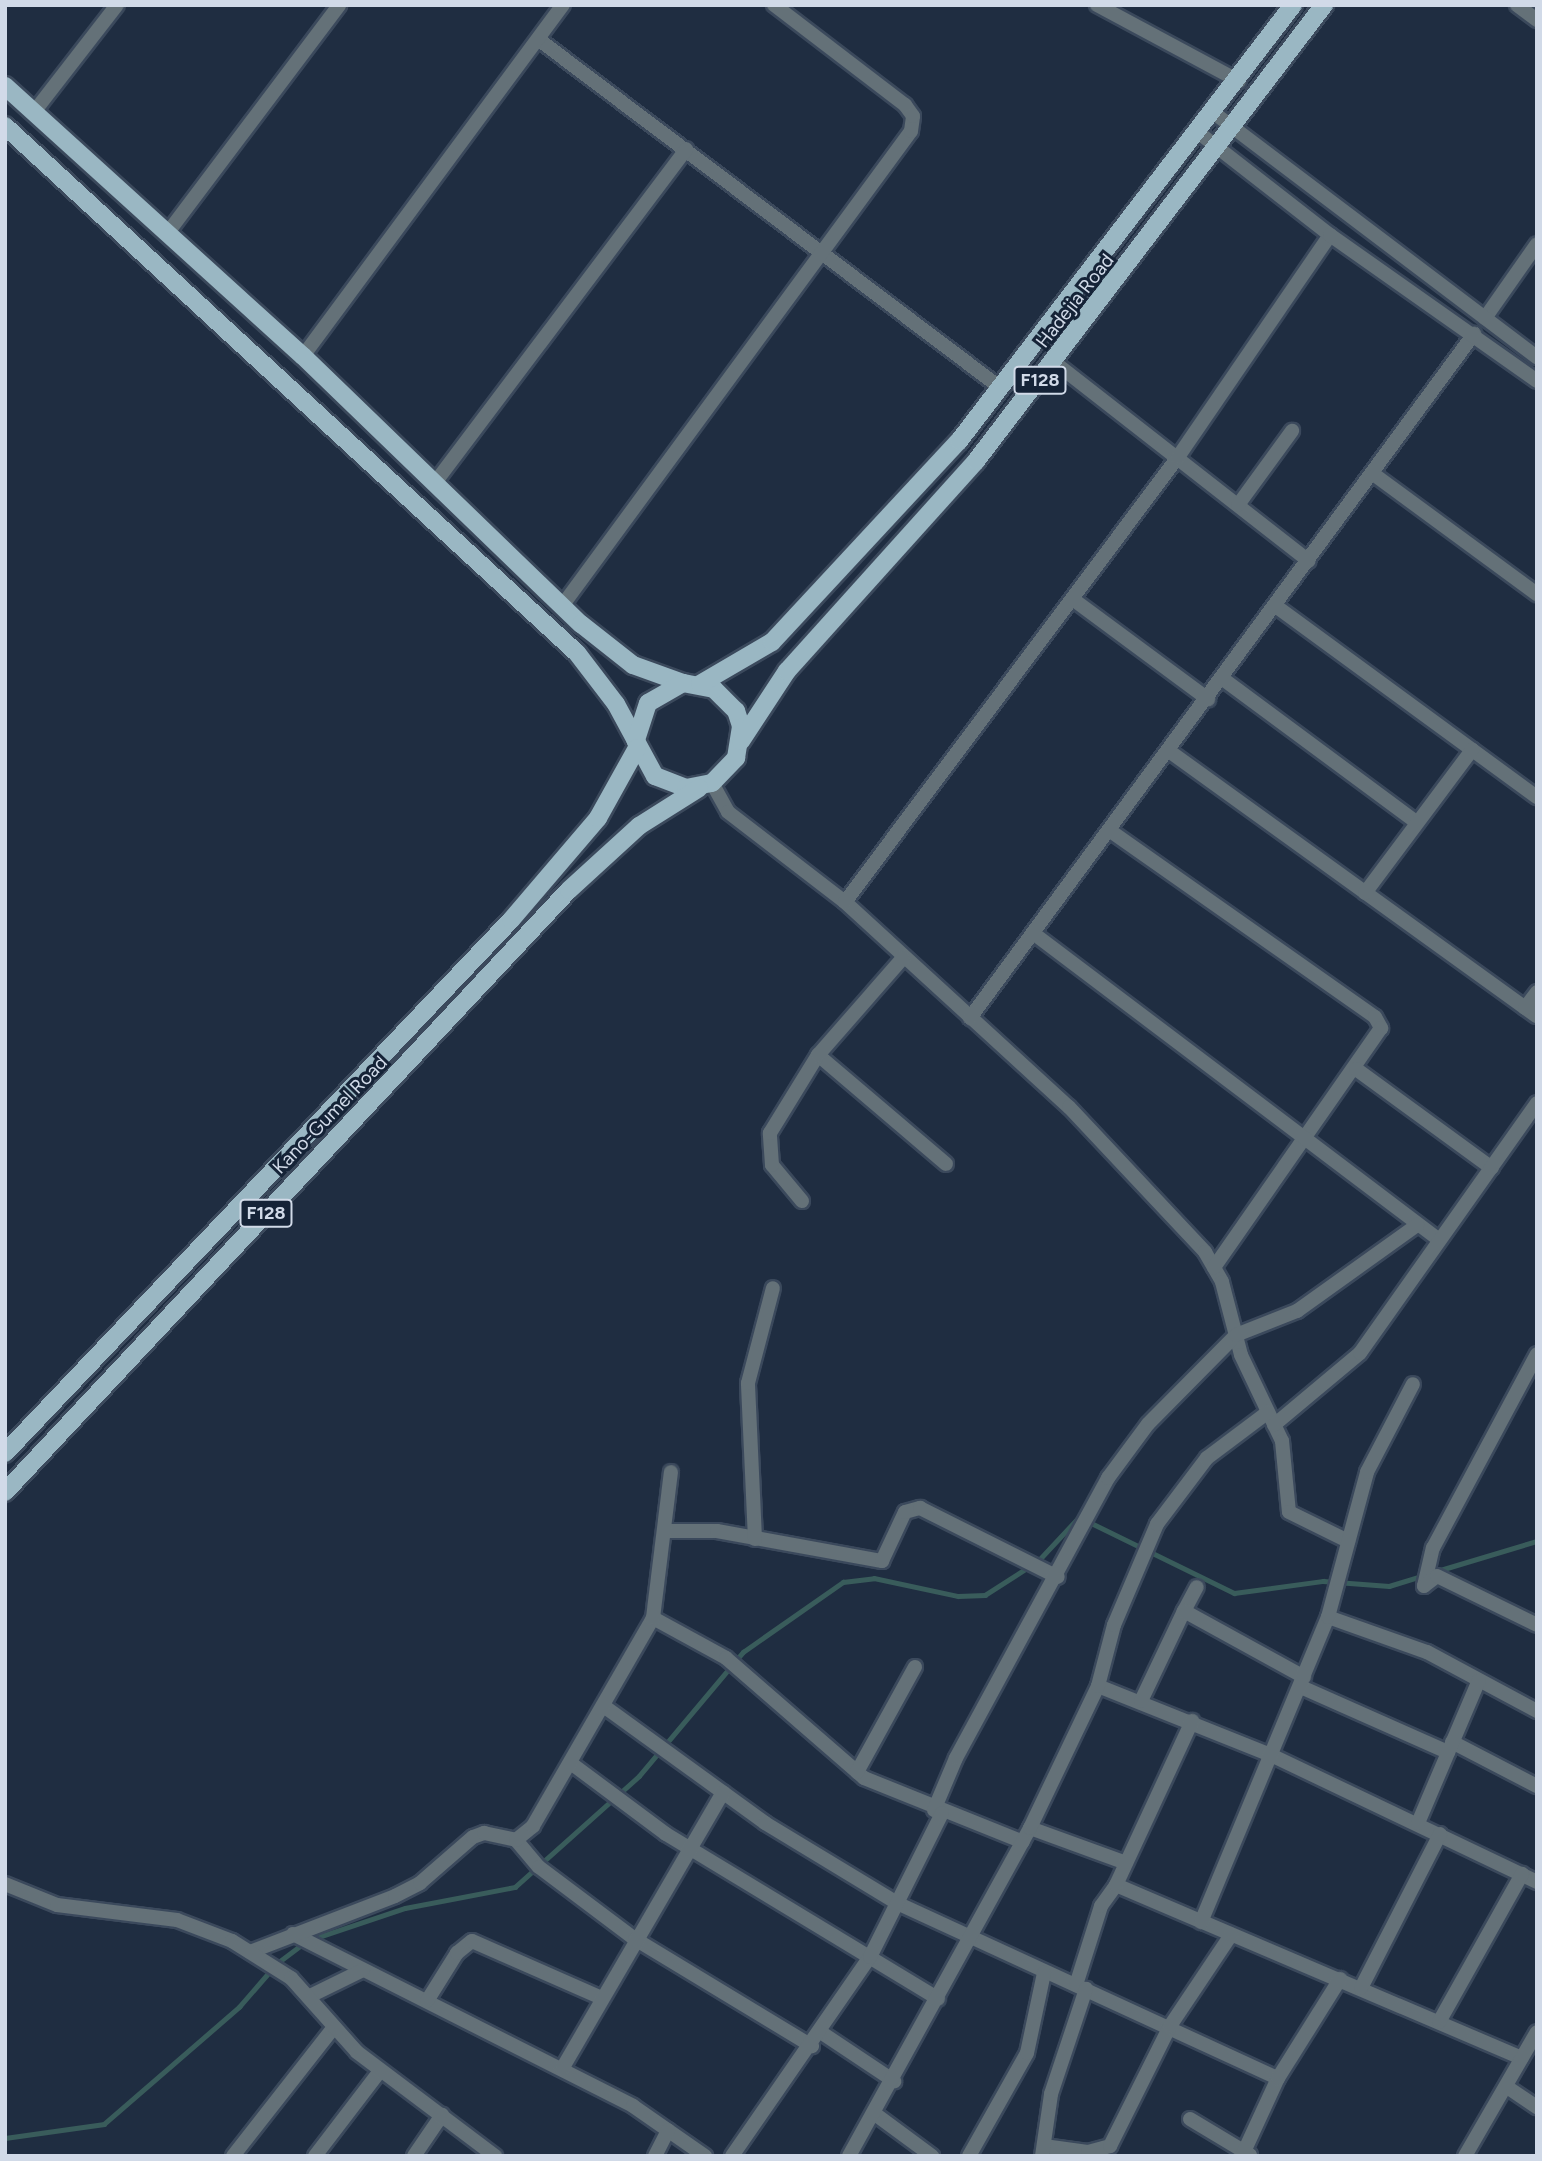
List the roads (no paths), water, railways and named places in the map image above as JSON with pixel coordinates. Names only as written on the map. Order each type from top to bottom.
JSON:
[{"type":"main road","name":"Hadejia Road","points":[[691,683],[772,642],[959,441],[998,386],[1240,80],[1293,5]]},
{"type":"main road","name":"Hadejia Road","points":[[741,741],[787,671],[976,461],[1220,149],[1324,5]]},
{"type":"main road","points":[[5,86],[169,231],[303,356],[562,607],[633,665],[714,689],[736,711],[741,741]]},
{"type":"main road","points":[[5,126],[577,653],[616,704],[655,776],[669,785],[707,784]]},
{"type":"main road","name":"F128","points":[[637,744],[648,703],[691,683]]},
{"type":"main road","name":"F128","points":[[707,784],[736,758],[741,741]]},
{"type":"main road","name":"Kano-Gumel Road","points":[[7,1446],[511,920],[598,818],[637,744]]},
{"type":"main road","name":"Kano-Gumel Road","points":[[5,1492],[569,890],[639,826],[707,784]]},
{"type":"main road","points":[[123,1327],[142,1343]]},
{"type":"street","points":[[34,112],[117,5]]},
{"type":"street","points":[[169,231],[339,5]]},
{"type":"street","points":[[303,356],[563,5]]},
{"type":"street","points":[[562,607],[820,249],[911,131],[913,116],[774,5]]},
{"type":"street","points":[[1097,5],[1240,80]]},
{"type":"street","points":[[1517,5],[1537,20]]},
{"type":"street","points":[[538,39],[820,249],[998,386]]},
{"type":"street","points":[[1214,113],[1537,357]]},
{"type":"street","points":[[1199,133],[1331,235],[1537,381]]},
{"type":"street","points":[[433,484],[686,149]]},
{"type":"street","points":[[845,902],[1074,600],[1178,457],[1331,235]]},
{"type":"street","points":[[1485,318],[1537,244]]},
{"type":"street","points":[[970,1018],[1277,607],[1474,334]]},
{"type":"street","points":[[1054,362],[1309,561]]},
{"type":"street","points":[[1238,505],[1292,431]]},
{"type":"street","points":[[1372,473],[1537,594]]},
{"type":"street","points":[[1074,600],[1208,699]]},
{"type":"street","points":[[1277,607],[1537,797]]},
{"type":"street","points":[[1223,679],[1416,822]]},
{"type":"street","points":[[1365,893],[1472,750]]},
{"type":"street","points":[[1169,751],[1531,1012],[1537,992]]},
{"type":"street","points":[[707,784],[728,812],[845,902],[902,958],[1069,1107],[1181,1223],[1214,1267],[1236,1335],[1285,1454],[1289,1512],[1348,1541]]},
{"type":"street","points":[[1109,830],[1376,1017],[1379,1037],[1214,1267]]},
{"type":"street","points":[[1032,933],[1438,1239]]},
{"type":"street","points":[[802,1201],[772,1165],[770,1133],[818,1055],[902,958]]},
{"type":"street","points":[[818,1055],[946,1164]]},
{"type":"street","points":[[1356,1069],[1492,1168]]},
{"type":"street","points":[[849,2156],[972,1941],[1030,1828],[1098,1686],[1114,1625],[1179,1490],[1216,1450],[1271,1419],[1360,1353],[1438,1239],[1537,1103]]},
{"type":"street","points":[[732,2156],[822,2033],[870,1957],[899,1904],[938,1812],[956,1758],[1126,1451],[1236,1335],[1297,1311],[1416,1224]]},
{"type":"street","points":[[755,1539],[748,1382],[773,1288]]},
{"type":"street","points":[[1537,1354],[1433,1548],[1424,1586],[1437,1576],[1537,1626]]},
{"type":"street","points":[[1201,1922],[1273,1756],[1328,1617],[1367,1472],[1413,1384]]},
{"type":"street","points":[[516,1840],[533,1826],[572,1764],[653,1618],[671,1472]]},
{"type":"street","points":[[664,1531],[717,1531],[882,1561],[910,1507],[1039,1565],[1058,1577]]},
{"type":"street","points":[[1142,1701],[1197,1587]]},
{"type":"street","points":[[1184,1611],[1303,1682],[1537,1786]]},
{"type":"street","points":[[1328,1617],[1427,1653],[1537,1711]]},
{"type":"street","points":[[653,1618],[730,1661],[857,1772],[938,1812],[1023,1842]]},
{"type":"street","points":[[857,1772],[915,1667]]},
{"type":"street","points":[[1418,1823],[1479,1680]]},
{"type":"street","points":[[1098,1686],[1142,1701],[1273,1756],[1537,1882]]},
{"type":"street","points":[[606,1707],[765,1823],[899,1904],[972,1941],[1170,2026],[1278,2078]]},
{"type":"street","points":[[1192,1721],[1116,1885],[1101,1906],[1051,2094],[1043,2151],[1088,2152],[1107,2148],[1170,2026],[1231,1935]]},
{"type":"street","points":[[572,1764],[689,1847],[938,1999]]},
{"type":"street","points":[[562,2068],[723,1792]]},
{"type":"street","points":[[1030,1828],[1126,1863]]},
{"type":"street","points":[[250,1952],[300,1940],[395,1896],[420,1883],[473,1837],[484,1833],[516,1840],[536,1864],[635,1939],[812,2046]]},
{"type":"street","points":[[1361,1988],[1440,1834]]},
{"type":"street","points":[[1439,2022],[1522,1874]]},
{"type":"street","points":[[5,1884],[57,1905],[197,1924],[250,1952],[283,1972],[310,1996],[334,2027],[380,2071],[495,2156]]},
{"type":"street","points":[[1116,1885],[1522,2058]]},
{"type":"street","points":[[300,1940],[562,2068],[668,2130],[705,2156]]},
{"type":"street","points":[[427,2001],[457,1953],[472,1941],[602,1998]]},
{"type":"street","points":[[310,1996],[363,1970]]},
{"type":"street","points":[[969,2156],[1027,2053],[1044,1973]]},
{"type":"street","points":[[1190,2119],[1246,2154],[1278,2078],[1340,1979]]},
{"type":"street","points":[[233,2156],[334,2027]]},
{"type":"street","points":[[1465,2156],[1537,2032]]},
{"type":"street","points":[[822,2033],[894,2081]]},
{"type":"street","points":[[315,2156],[380,2071]]},
{"type":"street","points":[[1507,2087],[1537,2107]]},
{"type":"street","points":[[875,2114],[932,2156]]},
{"type":"street","points":[[414,2156],[442,2115]]},
{"type":"street","points":[[655,2156],[668,2130]]},
{"type":"waterway","points":[[1037,1562],[1079,1517],[1234,1593],[1323,1581],[1389,1586],[1422,1576]]},
{"type":"waterway","points":[[1437,1571],[1537,1541]]},
{"type":"waterway","points":[[310,1940],[405,1908],[515,1887],[639,1776],[743,1652],[843,1582],[874,1578],[958,1596],[985,1595],[1030,1566]]},
{"type":"waterway","points":[[276,1964],[303,1944]]},
{"type":"waterway","points":[[5,2138],[104,2124],[239,2007],[271,1970]]}]
